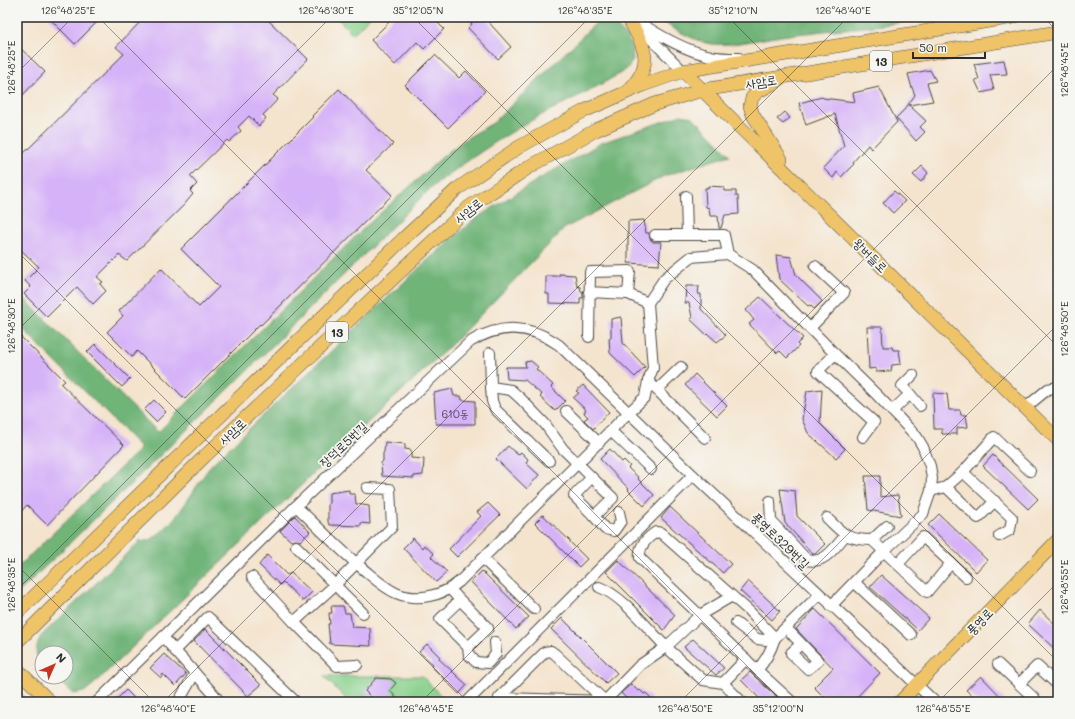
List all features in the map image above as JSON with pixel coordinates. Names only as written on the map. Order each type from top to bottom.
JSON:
[{"type":"main road","points":[[628,91],[640,78],[646,59],[644,48],[629,17]]},
{"type":"main road","name":"사암로","points":[[17,614],[375,266],[457,189],[519,148],[584,111],[628,91],[683,71],[1014,17]]},
{"type":"main road","name":"사암로","points":[[17,642],[205,456],[469,207],[531,166],[596,130],[655,104],[703,90],[1058,32]]},
{"type":"main road","name":"왕버들로","points":[[683,71],[1058,440]]},
{"type":"main road","points":[[785,77],[757,92],[752,98],[750,106],[753,115],[794,179]]},
{"type":"main road","name":"풍영로","points":[[900,702],[1058,540]]},
{"type":"main road","points":[[17,669],[50,702]]},
{"type":"street","points":[[629,17],[666,39],[699,53],[712,57],[755,59]]},
{"type":"street","points":[[629,17],[683,71]]},
{"type":"street","points":[[686,196],[687,235]]},
{"type":"street","points":[[655,235],[724,235],[728,254]]},
{"type":"street","points":[[296,506],[356,563],[377,581],[397,594],[424,598],[450,589],[459,582],[645,397],[648,381],[653,368],[648,303],[664,279],[691,257],[728,254],[753,270],[917,437],[923,447],[930,466],[932,478],[931,491],[923,514],[884,551],[832,606]]},
{"type":"street","points":[[810,328],[844,293],[815,266]]},
{"type":"street","points":[[590,337],[590,272],[630,271],[628,294]]},
{"type":"street","points":[[589,292],[628,294],[648,303]]},
{"type":"street","name":"장덕로5번길","points":[[97,702],[296,506],[470,342],[493,331],[510,328],[521,329],[550,338],[559,344],[628,413]]},
{"type":"street","points":[[490,353],[492,401],[495,408],[549,461]]},
{"type":"street","points":[[835,354],[818,371],[874,422],[863,438]]},
{"type":"street","points":[[657,390],[681,367]]},
{"type":"street","points":[[913,375],[902,386],[920,406]]},
{"type":"street","points":[[648,381],[705,438]]},
{"type":"street","points":[[491,387],[510,390],[515,393],[545,424],[558,443],[577,464],[613,498],[594,516]]},
{"type":"street","points":[[1025,408],[1048,389],[1058,387]]},
{"type":"street","points":[[892,411],[910,394]]},
{"type":"street","points":[[566,411],[599,443]]},
{"type":"street","name":"풍영로329번길","points":[[628,413],[819,595],[935,702]]},
{"type":"street","points":[[611,430],[651,469]]},
{"type":"street","points":[[931,491],[946,487],[963,472],[994,437],[1030,471]]},
{"type":"street","points":[[963,472],[1012,518],[1010,530],[999,536]]},
{"type":"street","points":[[467,702],[693,475]]},
{"type":"street","points":[[591,478],[574,496],[605,529],[614,531],[621,521],[619,512]]},
{"type":"street","points":[[946,487],[978,518],[995,501]]},
{"type":"street","points":[[294,622],[335,585],[392,527],[390,489],[367,488]]},
{"type":"street","points":[[770,501],[771,521],[807,560],[814,562],[826,556],[845,536]]},
{"type":"street","points":[[827,518],[845,536],[860,540],[872,540],[927,592],[951,563]]},
{"type":"street","points":[[872,540],[887,526]]},
{"type":"street","points":[[774,637],[732,596],[661,533],[656,532],[642,545],[640,550],[640,558],[792,702]]},
{"type":"street","points":[[898,564],[923,537],[966,577]]},
{"type":"street","points":[[296,546],[363,613]]},
{"type":"street","points":[[482,558],[534,609]]},
{"type":"street","points":[[252,577],[337,666],[358,665]]},
{"type":"street","points":[[854,582],[911,635]]},
{"type":"street","points":[[599,587],[620,600],[666,647],[704,680],[723,683],[742,702]]},
{"type":"street","points":[[450,589],[488,628],[468,647]]},
{"type":"street","points":[[736,623],[757,639],[765,640],[774,637],[786,628],[819,595]]},
{"type":"street","points":[[606,702],[551,651],[545,652],[498,698],[606,702],[640,665],[666,647],[700,615],[732,596]]},
{"type":"street","points":[[460,600],[440,618],[468,647],[469,655],[476,662],[488,663],[496,654],[495,642]]},
{"type":"street","points":[[175,651],[208,617],[296,702]]},
{"type":"street","points":[[786,628],[801,644]]},
{"type":"street","points":[[163,637],[217,698]]},
{"type":"street","points":[[757,670],[763,665],[771,650],[774,637]]},
{"type":"street","points":[[723,683],[746,659]]},
{"type":"street","points":[[998,664],[1038,702]]},
{"type":"street","points":[[1019,684],[1037,666],[1058,686]]},
{"type":"street","points":[[180,702],[180,699],[195,673]]},
{"type":"green space","points":[[336,17],[370,17],[353,34]]},
{"type":"green space","points":[[602,17],[608,17],[625,34],[632,46],[633,60],[627,69],[509,134],[470,159],[432,187],[229,389],[17,594],[17,568],[141,448],[17,323],[17,291],[158,432],[366,226],[447,153],[467,138],[493,123]]},
{"type":"green space","points":[[658,17],[935,17],[744,42],[715,44],[706,43],[680,32]]},
{"type":"green space","points":[[681,115],[693,117],[730,155],[664,176],[565,228],[451,345],[335,453],[95,683],[84,692],[73,694],[63,685],[74,685],[74,645],[38,645],[41,636],[140,541],[151,540],[162,532],[178,514],[212,464],[421,266],[476,218],[601,143]]},
{"type":"green space","points":[[324,676],[422,676],[447,702],[349,702]]},
{"type":"green space","points":[[17,689],[30,702],[17,702]]},
{"type":"building","points":[[48,17],[102,17],[75,44]]},
{"type":"building","points":[[145,17],[265,17],[308,59],[273,95],[278,99],[263,115],[266,118],[259,126],[249,116],[238,127],[241,131],[229,142],[227,140],[190,176],[197,184],[190,191],[193,194],[184,205],[127,261],[119,255],[97,277],[103,282],[100,284],[106,291],[93,304],[77,287],[47,317],[24,294],[31,287],[25,281],[39,267],[17,246],[17,160],[124,54],[116,47]]},
{"type":"building","points":[[394,17],[432,17],[444,29],[424,49],[417,42],[395,65],[371,40]]},
{"type":"building","points":[[465,17],[484,17],[511,47],[498,59],[468,28],[472,24]]},
{"type":"building","points":[[17,45],[45,72],[17,101]]},
{"type":"building","points":[[435,55],[459,78],[466,71],[485,91],[448,128],[405,85]]},
{"type":"building","points":[[1004,60],[1007,74],[990,75],[994,90],[981,93],[975,80],[979,79],[974,64]]},
{"type":"building","points":[[930,70],[936,81],[927,83],[933,101],[909,105],[926,121],[920,127],[925,132],[916,141],[896,118],[905,109],[915,95],[908,74]]},
{"type":"building","points":[[879,87],[897,122],[871,149],[868,145],[853,162],[854,164],[841,177],[837,172],[833,178],[823,168],[844,146],[835,114],[806,125],[799,103],[822,97],[855,102],[853,93]]},
{"type":"building","points":[[339,89],[393,144],[366,170],[392,195],[185,399],[137,351],[132,357],[107,332],[123,316],[119,311],[161,268],[199,307],[219,287],[181,249]]},
{"type":"building","points":[[785,112],[790,118],[783,124],[777,119]]},
{"type":"building","points":[[922,166],[928,173],[921,182],[913,175]]},
{"type":"building","points":[[708,186],[724,187],[724,191],[736,191],[736,196],[738,196],[739,214],[725,215],[721,228],[719,228],[718,216],[710,216],[709,208],[706,207],[705,188],[708,188]]},
{"type":"building","points":[[894,191],[905,201],[893,213],[883,203]]},
{"type":"building","points":[[644,220],[646,233],[649,233],[650,239],[653,242],[661,242],[659,265],[628,263],[628,221]]},
{"type":"building","points":[[776,255],[791,257],[796,275],[822,301],[814,309],[810,305],[808,306],[779,279]]},
{"type":"building","points":[[559,274],[575,275],[577,286],[580,287],[581,291],[583,292],[583,298],[580,298],[580,304],[549,303],[549,294],[546,294],[546,276],[559,276]]},
{"type":"building","points":[[686,286],[699,286],[698,294],[701,294],[701,309],[726,335],[717,342],[690,319],[692,317],[689,303],[685,303]]},
{"type":"building","points":[[760,297],[803,338],[797,344],[799,346],[787,358],[780,351],[777,353],[749,324],[754,320],[746,310]]},
{"type":"building","points":[[621,317],[623,343],[645,367],[635,377],[610,353],[609,338],[611,338],[611,319]]},
{"type":"building","points":[[867,327],[882,327],[883,347],[892,347],[893,350],[899,350],[901,364],[892,365],[891,371],[876,372],[876,368],[869,369]]},
{"type":"building","points":[[17,333],[65,381],[61,384],[124,445],[47,525],[27,505],[17,516]]},
{"type":"building","points":[[95,344],[130,379],[122,387],[87,352]]},
{"type":"building","points":[[531,361],[538,367],[536,369],[553,385],[551,387],[565,401],[555,411],[540,397],[542,395],[525,380],[507,379],[506,367],[526,367],[525,362]]},
{"type":"building","points":[[695,374],[727,406],[717,416],[685,385]]},
{"type":"building","points":[[583,385],[609,412],[593,429],[584,420],[588,417],[584,413],[586,410],[573,398],[579,393],[576,391]]},
{"type":"building","points":[[452,389],[454,396],[461,396],[462,400],[475,401],[475,424],[436,424],[434,393]]},
{"type":"building","points":[[822,389],[820,423],[845,449],[836,458],[808,433],[802,419],[807,391]]},
{"type":"building","points":[[933,393],[947,394],[949,410],[960,410],[961,415],[966,415],[968,427],[957,428],[957,434],[942,434],[942,429],[934,429]]},
{"type":"building","points":[[154,400],[166,412],[156,422],[144,410]]},
{"type":"building","points":[[385,442],[405,444],[405,449],[411,450],[411,458],[424,459],[423,475],[414,476],[414,478],[382,476],[381,463],[383,461]]},
{"type":"building","points":[[508,446],[518,455],[521,452],[528,459],[526,463],[539,475],[527,489],[496,459]]},
{"type":"building","points":[[610,449],[622,462],[624,460],[630,466],[628,468],[654,495],[644,506],[600,459]]},
{"type":"building","points":[[993,455],[1038,499],[1028,509],[983,466]]},
{"type":"building","points":[[865,476],[880,476],[880,497],[898,495],[901,516],[868,510]]},
{"type":"building","points":[[780,489],[795,491],[797,516],[825,544],[815,554],[813,554],[785,523]]},
{"type":"building","points":[[349,490],[349,494],[355,494],[356,504],[369,506],[370,524],[361,523],[361,526],[330,525],[328,522],[329,493]]},
{"type":"building","points":[[488,503],[500,515],[457,557],[449,549],[481,516],[477,512]]},
{"type":"building","points":[[670,507],[731,564],[723,573],[661,518]]},
{"type":"building","points":[[939,514],[987,560],[976,572],[928,525]]},
{"type":"building","points":[[543,515],[587,559],[579,567],[535,523]]},
{"type":"building","points":[[295,516],[310,532],[300,541],[291,541],[280,531]]},
{"type":"building","points":[[413,538],[422,548],[424,545],[434,554],[431,557],[447,572],[436,582],[403,548]]},
{"type":"building","points":[[267,555],[287,575],[291,573],[312,592],[303,601],[283,582],[280,585],[259,565]]},
{"type":"building","points":[[618,560],[675,615],[664,630],[606,572]]},
{"type":"building","points":[[482,571],[529,617],[516,629],[471,582]]},
{"type":"building","points":[[881,575],[929,618],[918,630],[870,587]]},
{"type":"building","points":[[748,581],[780,611],[772,620],[740,591]]},
{"type":"building","points":[[331,606],[343,606],[345,613],[350,613],[352,627],[370,628],[371,646],[330,644],[328,624],[330,624],[329,613],[332,613]]},
{"type":"building","points":[[815,609],[880,673],[852,702],[829,702],[814,687],[833,668],[796,629]]},
{"type":"building","points":[[1040,610],[1058,627],[1058,652],[1028,624]]},
{"type":"building","points":[[562,618],[617,673],[606,683],[551,629]]},
{"type":"building","points":[[205,629],[261,685],[248,696],[194,641]]},
{"type":"building","points":[[693,639],[724,668],[716,675],[684,647]]},
{"type":"building","points":[[427,644],[440,657],[439,659],[467,685],[459,694],[431,666],[433,664],[419,652]]},
{"type":"building","points":[[164,654],[186,674],[175,686],[163,674],[161,678],[150,668]]},
{"type":"building","points":[[750,672],[782,702],[763,702],[741,680]]},
{"type":"building","points":[[981,676],[1006,702],[979,702],[966,690]]},
{"type":"building","points":[[376,678],[391,679],[396,683],[390,690],[399,702],[376,702],[365,691]]},
{"type":"building","points":[[631,684],[638,691],[640,690],[644,694],[646,693],[653,702],[630,702],[621,693]]},
{"type":"building","points":[[126,690],[138,702],[114,702]]}]
